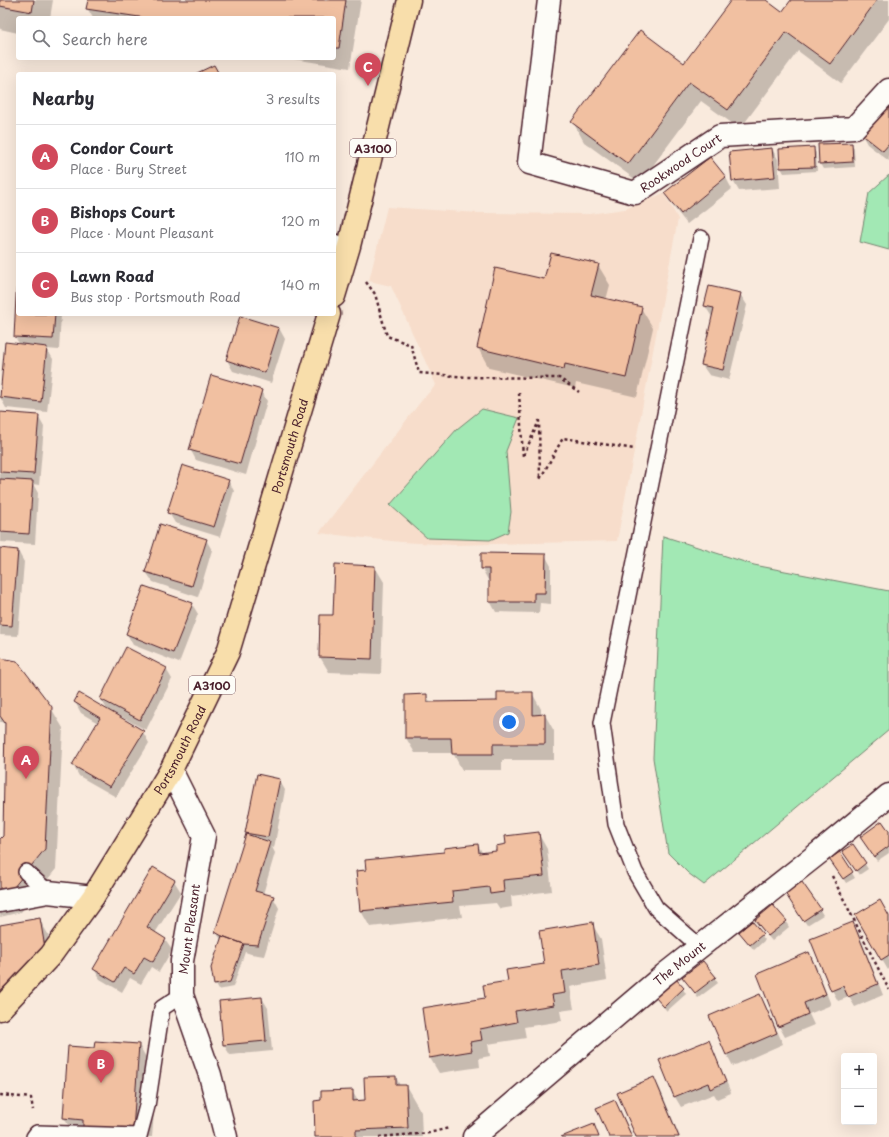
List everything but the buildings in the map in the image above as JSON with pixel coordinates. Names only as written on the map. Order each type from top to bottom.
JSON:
[{"type":"main road","name":"A3100","points":[[336,281],[341,244],[409,0]]},
{"type":"main road","name":"Portsmouth Road","points":[[0,1009],[52,956],[93,897],[171,770],[228,652],[327,316]]},
{"type":"street","name":"Rookwood Court","points":[[549,0],[529,162],[635,193],[720,136],[854,128],[889,90]]},
{"type":"street","name":"Mount Pleasant","points":[[171,770],[204,836],[182,961],[182,995],[210,1075],[226,1137]]},
{"type":"street","name":"The Mount","points":[[474,1137],[664,975],[814,857],[889,795]]},
{"type":"street","points":[[0,901],[48,892],[93,897]]},
{"type":"lane","points":[[700,947],[656,908],[635,872],[616,824],[602,723],[701,238]]},
{"type":"lane","points":[[26,872],[48,892]]},
{"type":"lane","points":[[35,1135],[139,1136],[146,1106],[162,1008],[182,995]]},
{"type":"path","points":[[362,276],[375,294],[387,336],[411,345],[419,373],[466,377],[559,378],[579,392]]},
{"type":"path","points":[[519,393],[523,457],[539,421],[540,479],[563,438],[635,449]]},
{"type":"path","points":[[843,896],[889,990]]},
{"type":"path","points":[[0,1095],[31,1098],[35,1135]]},
{"type":"path","points":[[379,1137],[429,1133],[450,1127]]},
{"type":"shaded area","points":[[664,193],[678,219],[617,541],[454,545],[401,542],[319,533],[422,400],[436,385],[391,286],[369,281],[387,207],[479,213],[589,214],[625,209]]},
{"type":"green space","points":[[889,175],[889,250],[860,242],[869,193]]},
{"type":"green space","points":[[482,409],[519,418],[506,451],[511,512],[508,532],[490,540],[427,538],[390,505],[457,429]]},
{"type":"green space","points":[[663,536],[754,565],[889,591],[889,730],[704,885],[688,873],[668,853],[653,758]]},
{"type":"place","name":"Lawn Road","points":[[368,86]]},
{"type":"place","name":"Condor Court","points":[[26,779]]},
{"type":"place","name":"Bishops Court","points":[[101,1083]]}]
